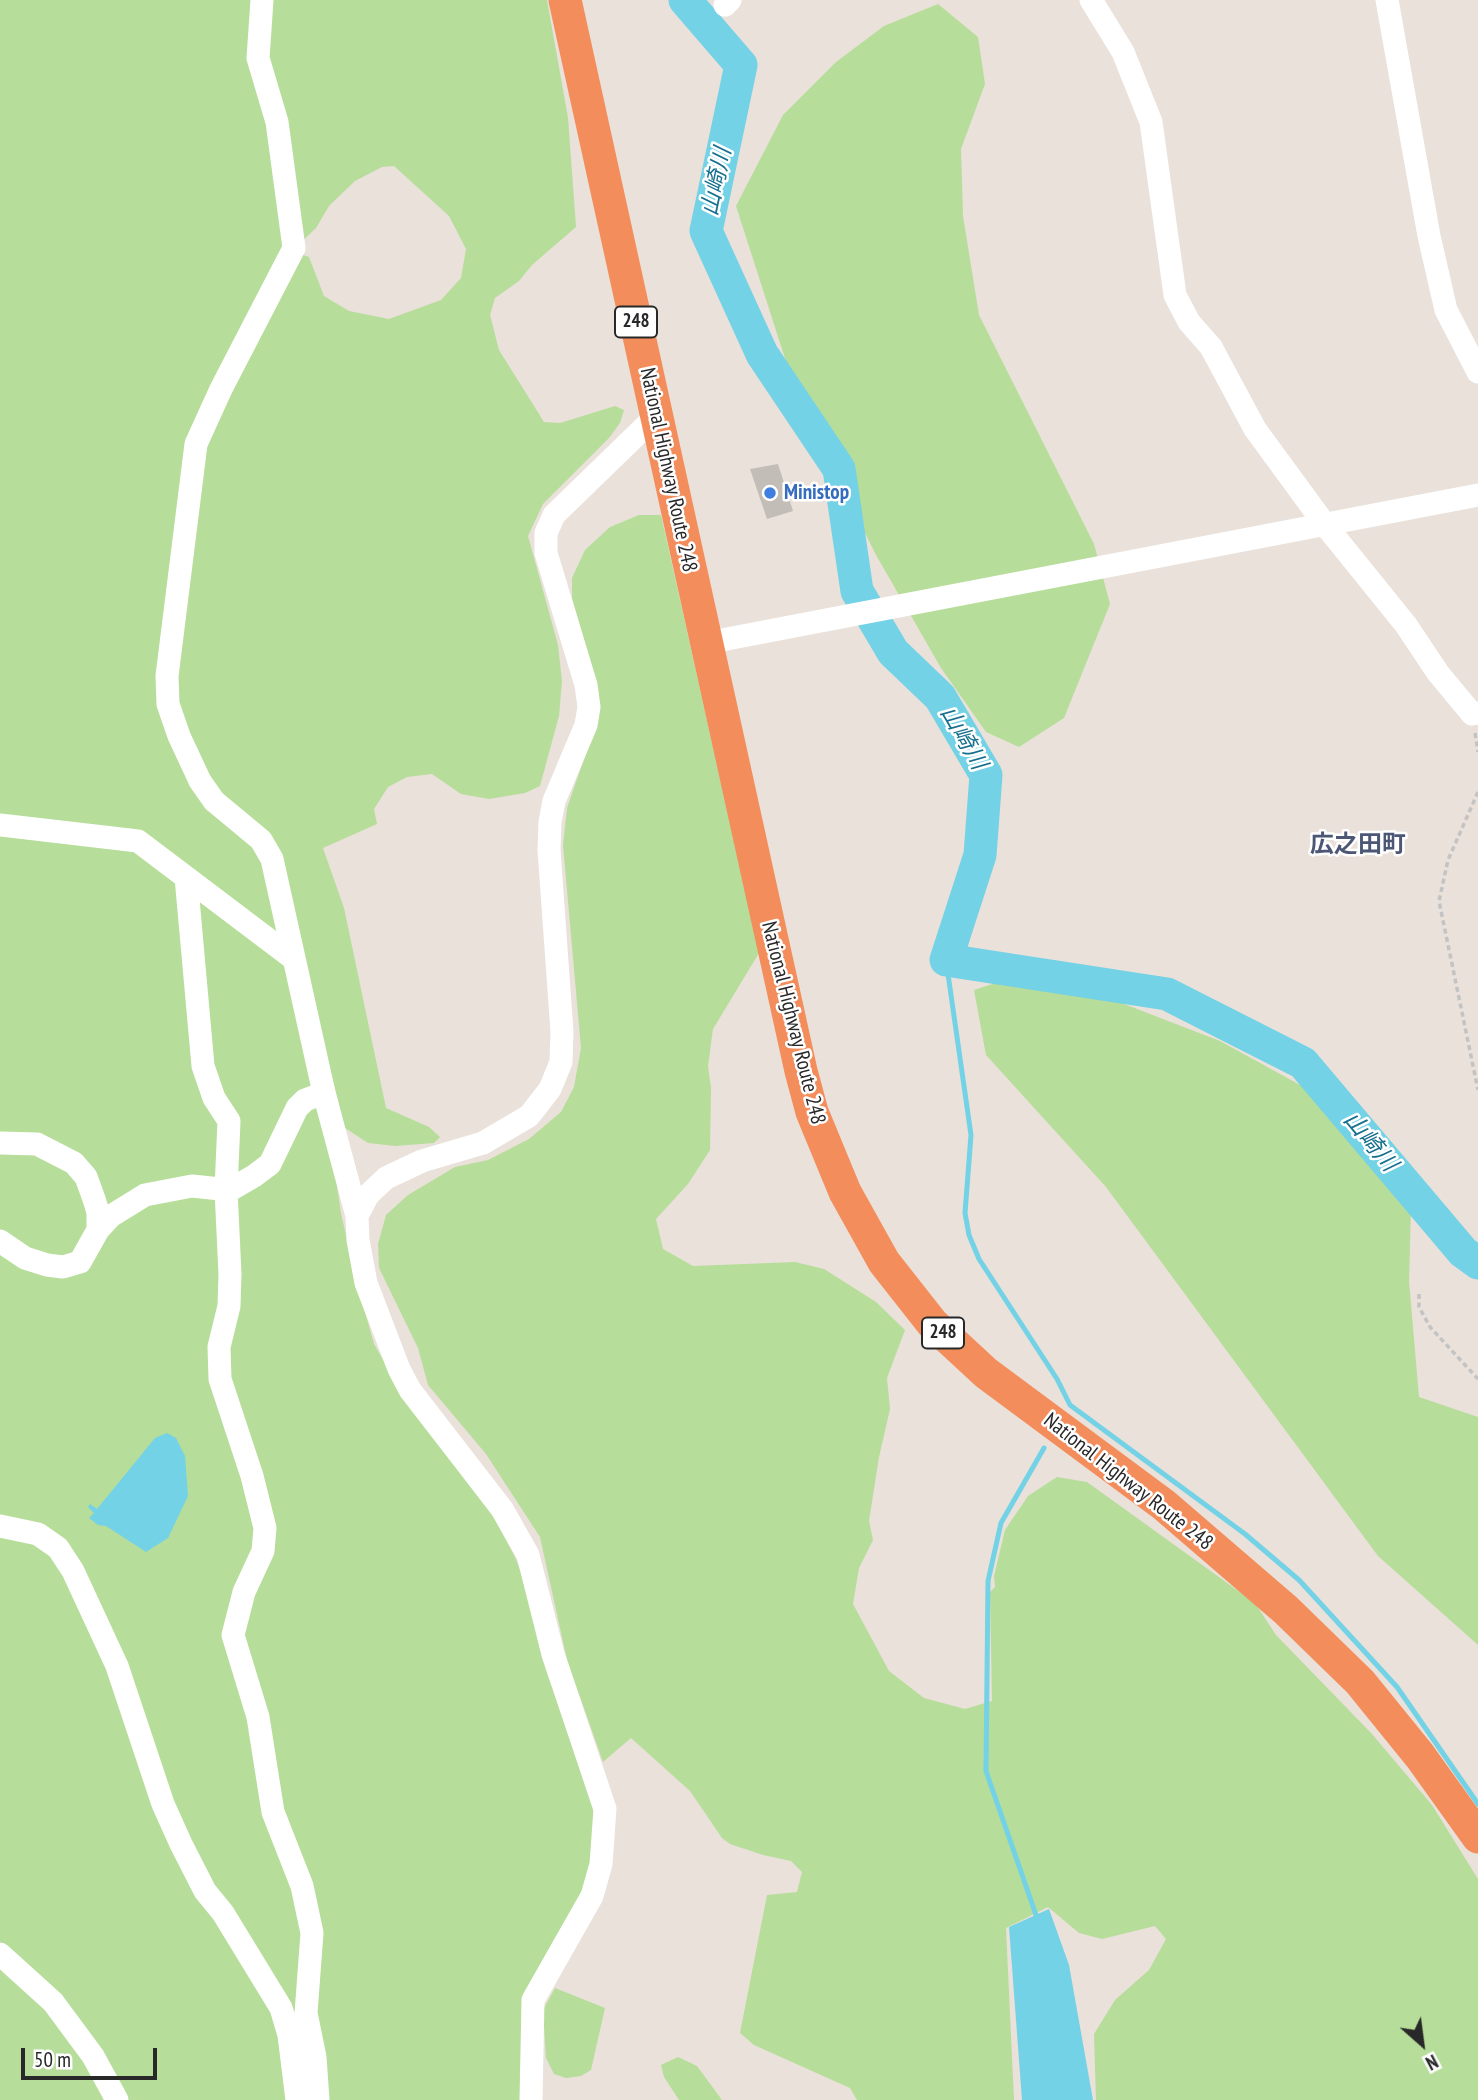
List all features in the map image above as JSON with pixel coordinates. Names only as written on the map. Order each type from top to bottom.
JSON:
[{"type":"highway","name":"National Highway Route 248","points":[[565,0],[812,1112],[845,1192],[884,1262],[932,1323],[986,1373],[1164,1506],[1286,1610],[1360,1682],[1420,1756],[1478,1838]]},
{"type":"street","points":[[262,0],[258,58],[277,122],[294,248],[221,389],[196,444],[167,676],[172,715],[200,781],[214,801],[261,840],[272,859],[324,1093],[357,1216],[358,1240],[366,1283],[399,1369],[410,1390],[502,1509],[528,1555],[553,1654],[605,1809],[601,1864],[592,1896],[533,2000],[531,2100]]},
{"type":"street","points":[[1091,0],[1123,52],[1151,122],[1175,295],[1189,322],[1210,347],[1255,429],[1326,526],[1406,625],[1438,673],[1472,714],[1478,713]]},
{"type":"street","points":[[1387,0],[1429,236],[1446,310],[1478,372]]},
{"type":"street","points":[[357,1216],[368,1195],[386,1178],[422,1161],[482,1143],[529,1116],[551,1088],[557,1071],[562,1032],[549,850],[550,822],[554,802],[586,725],[589,707],[586,685],[546,553],[546,533],[554,514],[656,416]]},
{"type":"street","points":[[706,643],[1478,495]]},
{"type":"street","points":[[0,825],[138,841],[294,959]]},
{"type":"street","points":[[186,877],[203,1066],[214,1098],[229,1121],[226,1190],[229,1295],[218,1367],[265,1528],[263,1551],[244,1592],[233,1635],[258,1717],[273,1812],[302,1886],[312,1933],[306,2012],[315,2057],[318,2100]]},
{"type":"street","points":[[0,1241],[25,1258],[63,1267],[80,1262],[98,1230],[111,1216],[145,1195],[192,1186],[226,1190],[270,1164],[297,1108],[305,1100],[324,1093]]},
{"type":"street","points":[[0,1143],[37,1144],[74,1163],[86,1177],[99,1212],[98,1230]]},
{"type":"street","points":[[0,1526],[38,1534],[58,1548],[74,1571],[117,1666],[163,1804],[181,1844],[205,1891],[223,1913],[281,2008],[289,2035],[297,2100]]},
{"type":"street","points":[[0,1954],[54,2002],[93,2056],[117,2100]]},
{"type":"path","points":[[1478,792],[1448,860],[1439,901],[1478,1090]]},
{"type":"path","points":[[1419,1294],[1419,1307],[1430,1327],[1478,1379]]},
{"type":"green space","points":[[0,0],[259,0],[292,246],[193,445],[174,738],[265,857],[327,1120],[341,1213],[374,1344],[407,1402],[495,1519],[515,1557],[525,1582],[542,1658],[592,1801],[596,1831],[583,1889],[522,1997],[522,2100],[0,2100]]},
{"type":"green space","points":[[266,0],[547,0],[568,118],[576,227],[532,265],[519,281],[495,298],[490,315],[499,350],[544,422],[560,423],[615,406],[624,410],[620,423],[609,438],[543,504],[528,536],[558,645],[562,681],[559,716],[540,786],[525,793],[489,799],[461,794],[432,774],[407,777],[388,787],[374,809],[377,824],[323,848],[344,908],[386,1108],[429,1127],[440,1137],[434,1143],[395,1146],[368,1143],[345,1128],[277,858],[237,816],[201,770],[175,708],[196,460],[297,253],[309,257],[324,296],[349,311],[389,319],[441,300],[461,278],[466,249],[449,216],[394,166],[382,167],[355,181],[329,206],[316,228],[298,245],[261,59]]},
{"type":"green space","points":[[938,4],[978,37],[985,84],[961,149],[963,216],[979,315],[1094,544],[1110,604],[1064,718],[1019,747],[986,732],[941,668],[876,555],[799,402],[736,206],[783,115],[836,62],[884,26]]},
{"type":"green space","points":[[639,515],[661,515],[759,953],[713,1029],[708,1066],[711,1088],[710,1150],[688,1184],[656,1219],[663,1249],[693,1266],[795,1262],[824,1269],[876,1302],[905,1330],[887,1378],[890,1409],[869,1521],[873,1540],[859,1568],[853,1604],[889,1671],[924,1698],[965,1709],[992,1701],[990,1592],[995,1587],[994,1576],[1005,1530],[1028,1496],[1057,1477],[1087,1482],[1255,1603],[1276,1635],[1372,1734],[1432,1805],[1478,1879],[1478,2100],[1096,2100],[1094,2034],[1115,2000],[1149,1970],[1166,1939],[1155,1926],[1102,1939],[1079,1933],[1048,1907],[1006,1928],[1014,2100],[857,2100],[850,2088],[754,2045],[740,2033],[767,1895],[797,1892],[802,1872],[791,1861],[730,1844],[722,1838],[690,1791],[631,1738],[603,1762],[567,1660],[540,1537],[486,1454],[428,1385],[418,1348],[379,1268],[378,1244],[386,1215],[408,1195],[455,1167],[488,1160],[529,1139],[561,1112],[574,1087],[581,1048],[563,845],[567,808],[599,716],[596,682],[572,598],[572,578],[585,550],[610,527]]},
{"type":"green space","points":[[1036,970],[1220,1041],[1311,1091],[1412,1174],[1409,1281],[1419,1397],[1478,1417],[1478,1645],[1378,1556],[1106,1187],[986,1055],[974,990]]},
{"type":"green space","points":[[555,1988],[605,2008],[591,2070],[581,2076],[566,2078],[554,2074],[546,2058],[543,2010]]},
{"type":"green space","points":[[678,2057],[697,2066],[722,2100],[679,2100],[664,2077],[661,2065]]},
{"type":"water","points":[[167,1433],[176,1438],[185,1456],[188,1496],[168,1538],[146,1552],[106,1526],[98,1525],[89,1518],[94,1513],[88,1507],[90,1504],[97,1509],[155,1438]]},
{"type":"water","points":[[1049,1909],[1069,1965],[1093,2100],[1022,2100],[1009,1927]]},
{"type":"building","points":[[778,464],[793,511],[767,519],[750,469]]},
{"type":"waterway","name":"山崎川","points":[[685,0],[741,65],[706,231],[762,354],[839,469],[857,591],[893,652],[940,697],[986,775],[980,855],[946,960],[1167,994],[1303,1063],[1463,1252],[1478,1263]]},
{"type":"waterway","points":[[946,960],[971,1135],[965,1213],[969,1235],[979,1259],[1057,1379],[1070,1405],[1245,1534],[1299,1580],[1397,1687],[1478,1804]]},
{"type":"waterway","points":[[1036,1915],[986,1771],[988,1581],[1001,1523],[1044,1448]]},
{"type":"place","name":"Ministop","points":[[770,493]]},
{"type":"district","name":"広之田町","points":[[1358,845]]}]
